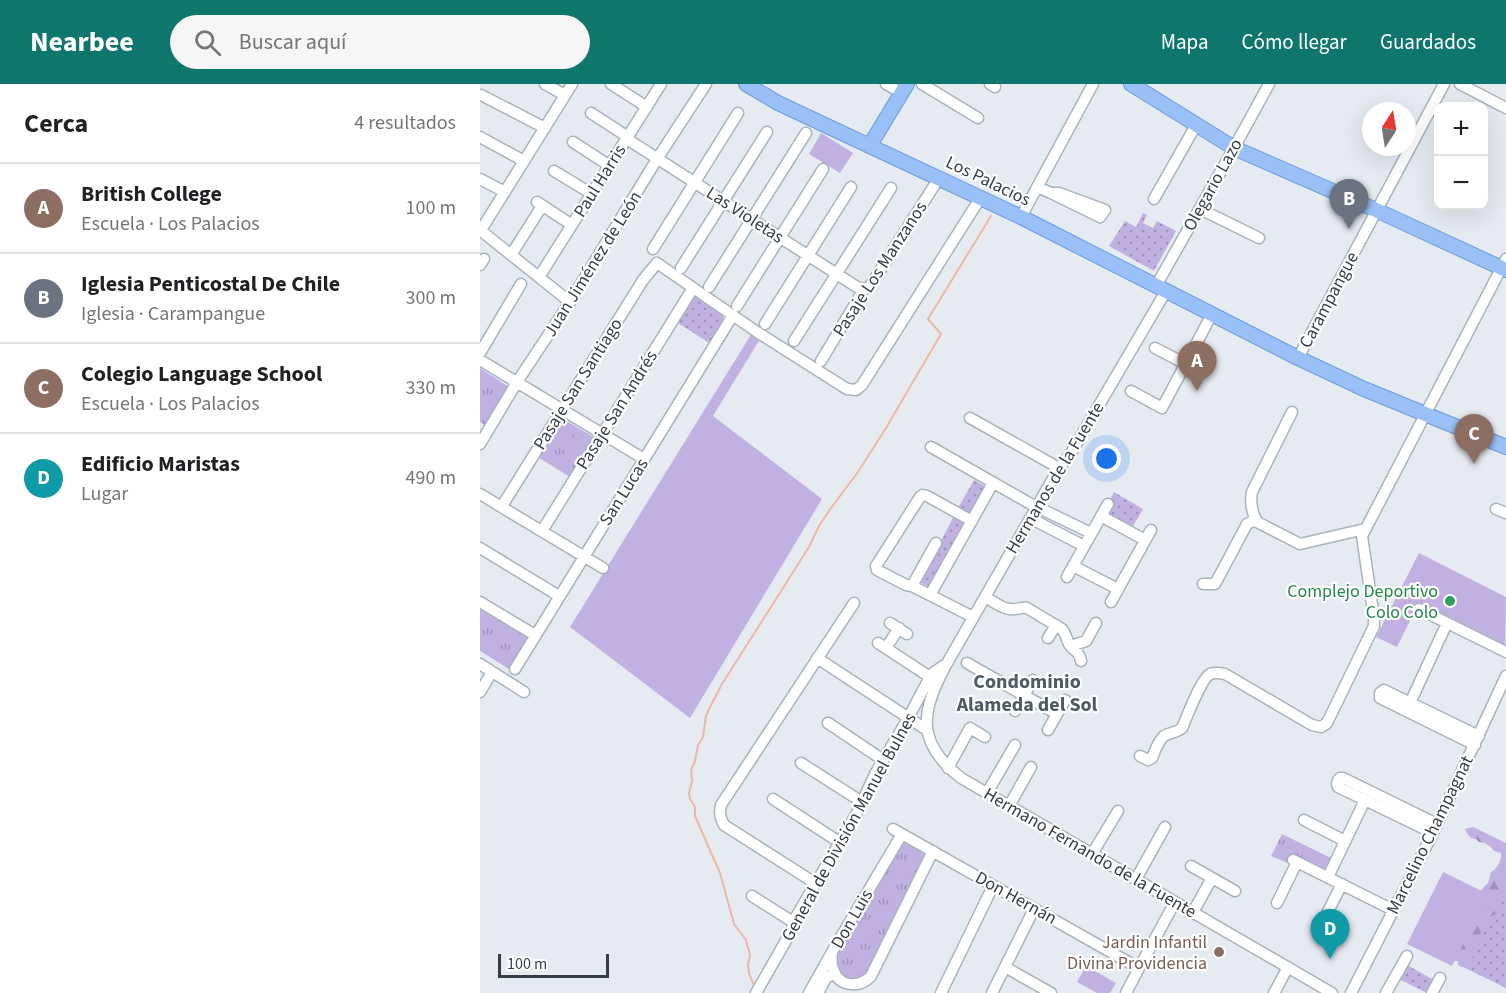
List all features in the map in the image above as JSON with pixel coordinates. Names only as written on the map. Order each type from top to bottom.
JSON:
[{"type":"main road","name":"Los Palacios","points":[[746,84],[778,103],[1022,217],[1299,358],[1364,389],[1506,447]]},
{"type":"main road","points":[[1131,84],[1234,148],[1504,266]]},
{"type":"main road","points":[[870,145],[904,88]]},
{"type":"street","points":[[487,84],[481,96],[545,128]]},
{"type":"street","points":[[545,84],[565,95]]},
{"type":"street","points":[[570,302],[480,230],[572,84]]},
{"type":"street","points":[[611,84],[647,107]]},
{"type":"street","name":"Paul Harris","points":[[539,277],[661,84]]},
{"type":"street","name":"Juan Jiménez de León","points":[[480,444],[706,84]]},
{"type":"street","points":[[886,84],[904,88]]},
{"type":"street","points":[[922,84],[978,118]]},
{"type":"street","points":[[1022,217],[1093,84]]},
{"type":"street","name":"Olegario Lazo","points":[[1161,288],[1200,209],[1269,84]]},
{"type":"street","name":"Carampangue","points":[[1299,358],[1444,84]]},
{"type":"street","points":[[1460,84],[1506,108]]},
{"type":"street","name":"Las Violetas","points":[[591,112],[694,183],[836,274],[864,289]]},
{"type":"street","points":[[653,249],[738,113]]},
{"type":"street","points":[[1154,199],[1196,125]]},
{"type":"street","points":[[681,268],[767,132]]},
{"type":"street","points":[[709,287],[806,133]]},
{"type":"street","points":[[480,137],[524,161]]},
{"type":"street","points":[[573,142],[610,166]]},
{"type":"street","name":"San Lucas","points":[[514,669],[823,169]]},
{"type":"street","points":[[554,171],[592,194]]},
{"type":"street","name":"Pasaje Los Manzanos","points":[[821,361],[864,289],[872,283],[939,177]]},
{"type":"street","points":[[480,179],[505,192]]},
{"type":"street","points":[[765,324],[851,187]]},
{"type":"street","points":[[1037,187],[1052,193]]},
{"type":"street","points":[[794,341],[891,188]]},
{"type":"street","points":[[693,288],[735,310],[847,389],[856,390],[862,385],[981,197]]},
{"type":"street","points":[[511,255],[539,204],[572,225]]},
{"type":"street","points":[[1200,209],[1259,238]]},
{"type":"street","name":"Pasaje San Santiago","points":[[502,506],[643,280],[657,262],[693,288]]},
{"type":"street","points":[[1140,756],[1148,760],[1152,758],[1161,739],[1182,728],[1203,681],[1210,674],[1215,673],[1225,674],[1312,725],[1320,727],[1327,723],[1374,626],[1362,536],[1504,266]]},
{"type":"street","points":[[480,353],[521,284]]},
{"type":"street","name":"Pasaje San Andrés","points":[[542,531],[693,288]]},
{"type":"street","name":"Hermanos de la Fuente","points":[[945,665],[1059,468],[1071,453],[1161,288]]},
{"type":"street","points":[[1131,391],[1162,408],[1212,314]]},
{"type":"street","points":[[1155,348],[1186,364]]},
{"type":"street","points":[[480,360],[644,459]]},
{"type":"street","points":[[1292,412],[1252,492],[1254,516],[1257,521],[1300,544],[1365,529]]},
{"type":"street","points":[[970,418],[1059,468]]},
{"type":"street","points":[[931,447],[1036,507],[1091,534]]},
{"type":"street","points":[[930,595],[993,483]]},
{"type":"street","points":[[480,494],[603,568]]},
{"type":"street","points":[[972,521],[923,495],[876,566],[877,570],[973,617]]},
{"type":"street","points":[[1067,577],[1108,504]]},
{"type":"street","points":[[1101,516],[1148,535],[1111,602]]},
{"type":"street","points":[[1030,518],[1084,546]]},
{"type":"street","points":[[1203,584],[1215,584],[1247,524],[1257,521]]},
{"type":"street","points":[[912,586],[936,543]]},
{"type":"street","points":[[480,548],[559,596]]},
{"type":"street","points":[[1073,566],[1118,589]]},
{"type":"street","points":[[986,597],[1008,609],[1027,608],[1056,625],[1065,632],[1071,646],[1080,654],[1081,661]]},
{"type":"street","points":[[480,602],[535,635]]},
{"type":"street","points":[[815,884],[724,825],[720,812],[721,805],[854,603]]},
{"type":"street","points":[[1015,618],[1022,607]]},
{"type":"street","points":[[1419,609],[1506,652]]},
{"type":"street","points":[[1071,646],[1086,641],[1096,623]]},
{"type":"street","points":[[1410,703],[1447,623]]},
{"type":"street","points":[[1048,638],[1056,625]]},
{"type":"street","points":[[899,628],[882,646],[930,677]]},
{"type":"street","points":[[952,654],[1057,714]]},
{"type":"street","points":[[817,658],[927,730]]},
{"type":"street","points":[[480,664],[524,692]]},
{"type":"street","name":"General de División Manuel Bulnes","points":[[756,993],[792,930],[793,922],[930,677],[945,665]]},
{"type":"street","name":"Hermano Fernando de la Fuente","points":[[945,665],[934,686],[930,700],[927,730],[933,748],[948,768],[961,778],[1332,993]]},
{"type":"street","points":[[480,692],[492,672]]},
{"type":"street","name":"Marcelino Champagnat","points":[[1351,993],[1435,828],[1506,676]]},
{"type":"street","points":[[1015,711],[1033,680]]},
{"type":"street","points":[[1384,690],[1410,703],[1477,740],[1380,698],[1381,691],[1384,690]]},
{"type":"street","points":[[1048,729],[1065,700]]},
{"type":"street","points":[[828,723],[883,760]]},
{"type":"street","points":[[948,768],[970,729],[985,737]]},
{"type":"street","points":[[987,793],[1015,745]]},
{"type":"street","points":[[801,763],[862,802]]},
{"type":"street","points":[[1009,806],[1031,768]]},
{"type":"street","points":[[1343,778],[1435,828],[1365,800],[1338,787],[1337,781],[1343,778]]},
{"type":"street","points":[[773,799],[839,842]]},
{"type":"street","points":[[1328,877],[1365,800]]},
{"type":"street","points":[[1092,854],[1118,811]]},
{"type":"street","points":[[1304,820],[1345,841]]},
{"type":"street","points":[[1136,879],[1165,827]]},
{"type":"street","name":"Don Hernán","points":[[898,831],[1138,968]]},
{"type":"street","name":"Don Luis","points":[[898,831],[832,952],[832,965],[835,973],[843,981],[854,985],[865,982],[871,976],[933,851]]},
{"type":"street","points":[[1277,903],[1295,861],[1393,910]]},
{"type":"street","points":[[1191,866],[1235,891]]},
{"type":"street","points":[[1193,912],[1212,878]]},
{"type":"street","points":[[1319,929],[1342,884]]},
{"type":"street","points":[[941,993],[993,886]]},
{"type":"street","points":[[752,896],[793,922]]},
{"type":"street","points":[[1126,993],[1175,902]]},
{"type":"street","points":[[992,993],[1034,909]]},
{"type":"street","points":[[818,993],[832,952]]},
{"type":"street","points":[[1386,993],[1407,956]]},
{"type":"street","points":[[1005,967],[1051,993]]},
{"type":"street","points":[[1274,993],[1288,968]]},
{"type":"street","points":[[809,993],[822,978],[835,973]]},
{"type":"street","points":[[1432,993],[1440,978]]},
{"type":"green space","points":[[821,133],[853,153],[840,173],[809,154]]},
{"type":"green space","points":[[1143,213],[1147,215],[1143,223],[1153,228],[1157,221],[1176,231],[1154,271],[1109,246],[1125,221],[1136,227]]},
{"type":"green space","points":[[692,294],[723,315],[723,320],[709,343],[675,321]]},
{"type":"green space","points":[[752,333],[760,339],[713,416],[822,499],[690,718],[570,627]]},
{"type":"green space","points":[[480,368],[509,387],[486,426],[480,422]]},
{"type":"green space","points":[[560,417],[597,439],[573,479],[536,456]]},
{"type":"green space","points":[[577,433],[592,442],[577,467],[561,457]]},
{"type":"green space","points":[[974,480],[986,487],[970,514],[958,508]]},
{"type":"green space","points":[[1114,492],[1143,509],[1132,528],[1107,516],[1109,502]]},
{"type":"green space","points":[[954,516],[965,523],[929,587],[919,582]]},
{"type":"green space","name":"Complejo Deportivo Colo Colo","points":[[1419,553],[1506,597],[1505,647],[1418,605],[1397,647],[1376,637]]},
{"type":"green space","points":[[480,607],[527,634],[527,640],[509,669],[480,651]]},
{"type":"green space","points":[[1473,827],[1506,843],[1506,893],[1499,904],[1499,912],[1489,918],[1488,925],[1481,930],[1479,943],[1474,949],[1470,964],[1462,967],[1458,965],[1458,961],[1453,961],[1482,889],[1488,883],[1491,872],[1499,864],[1501,856],[1501,853],[1494,851],[1485,843],[1469,836],[1465,829]]},
{"type":"green space","points":[[1282,834],[1331,858],[1324,872],[1293,857],[1290,864],[1271,856]]},
{"type":"green space","points":[[904,839],[927,854],[871,969],[859,980],[843,978],[837,969],[835,954]]},
{"type":"green space","points":[[1506,871],[1506,988],[1459,965]]},
{"type":"green space","points":[[1443,872],[1488,894],[1452,966],[1407,944]]},
{"type":"green space","points":[[1407,965],[1434,980],[1427,993],[1399,979]]},
{"type":"green space","points":[[1086,966],[1116,983],[1110,993],[1097,993],[1077,982]]},
{"type":"waterway","points":[[755,988],[749,973],[750,955],[746,940],[734,924],[720,873],[690,799],[691,770],[698,745],[703,737],[706,716],[722,684],[809,547],[819,526],[886,428],[941,334],[928,319],[991,216]]},
{"type":"place","name":"Iglesia Penticostal De Chile","points":[[1349,229]]},
{"type":"place","name":"British College","points":[[1197,391]]},
{"type":"place","name":"Colegio Language School","points":[[1474,464]]},
{"type":"place","name":"Complejo Deportivo Colo Colo","points":[[1450,601]]},
{"type":"place","name":"Jardin Infantil Divina Providencia","points":[[1219,952]]},
{"type":"place","name":"Edificio Maristas","points":[[1330,959]]},
{"type":"district","name":"Condominio Alameda del Sol","points":[[1027,694]]}]
